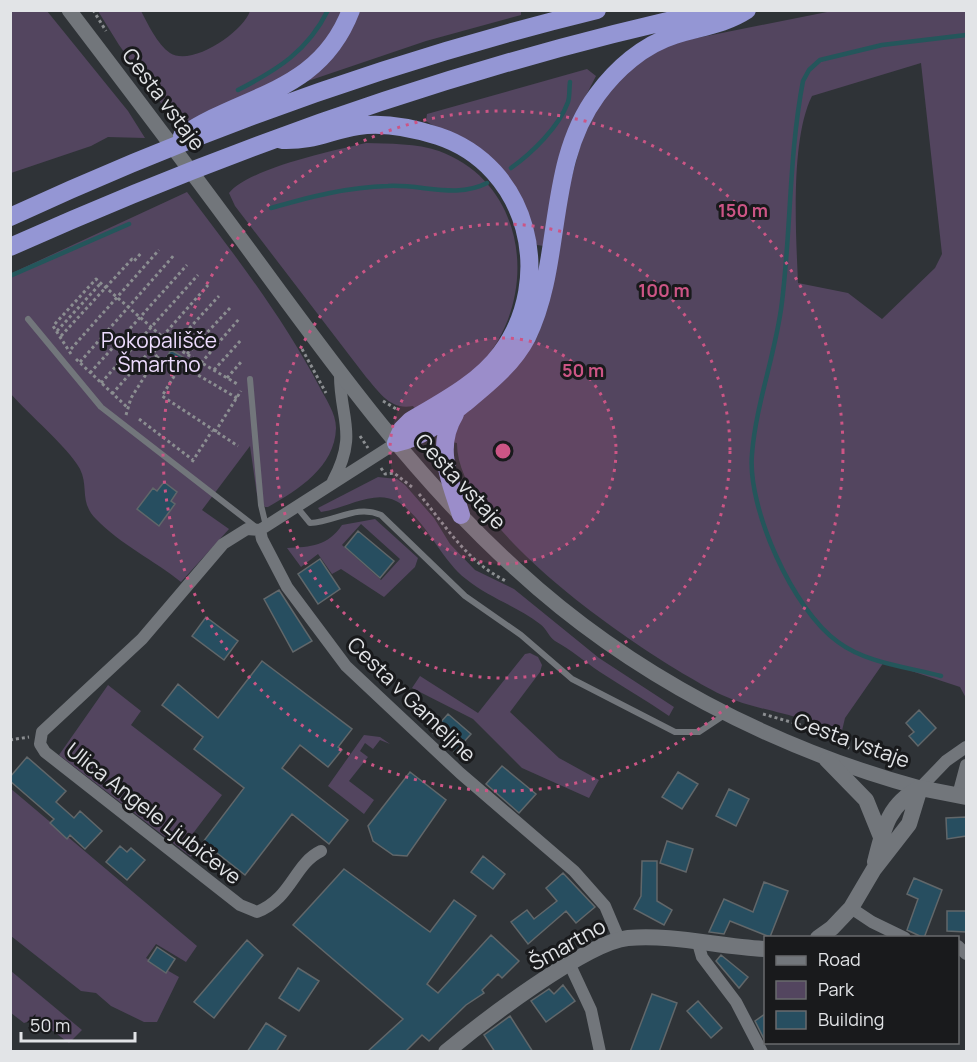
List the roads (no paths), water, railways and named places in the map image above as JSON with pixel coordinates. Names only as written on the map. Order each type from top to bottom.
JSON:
[{"type":"highway","points":[[158,153],[202,123],[266,96],[298,78],[329,49],[351,10]]},
{"type":"highway","points":[[10,217],[158,153],[328,90],[446,52],[597,10]]},
{"type":"highway","points":[[10,247],[116,201],[272,139],[354,110],[514,61],[717,10]]},
{"type":"highway","points":[[396,443],[421,436],[458,408],[504,368],[521,347],[531,328],[545,275],[568,157],[583,118],[596,96],[617,71],[652,45],[675,35],[731,21],[747,10]]},
{"type":"highway","points":[[272,139],[307,141],[356,127],[377,125],[438,136],[468,150],[487,164],[511,196],[524,221],[530,246],[531,272],[525,307],[513,335],[492,364],[459,390],[411,421],[402,429],[396,443]]},
{"type":"highway","points":[[458,408],[448,426],[443,451],[460,515]]},
{"type":"main road","points":[[827,760],[866,800],[881,837]]},
{"type":"main road","points":[[873,869],[881,837],[895,804],[920,788]]},
{"type":"main road","points":[[821,936],[851,908],[873,869],[909,824],[920,788]]},
{"type":"main road","name":"Cesta vstaje","points":[[920,788],[962,796]]},
{"type":"main road","name":"Šmartno","points":[[446,1052],[478,1026],[570,965],[599,947],[619,939],[645,937],[764,949]]},
{"type":"street","name":"Cesta vstaje","points":[[69,10],[340,372],[396,443],[460,515],[520,573],[566,611],[661,679],[827,760],[920,788]]},
{"type":"street","points":[[332,482],[347,444],[347,420],[340,394],[340,372]]},
{"type":"street","points":[[263,528],[396,443]]},
{"type":"street","name":"Ulica Angele Ljubičeve","points":[[263,528],[247,529],[223,544],[142,639],[40,736],[40,744],[45,752],[240,905],[257,912],[272,906],[283,896],[312,857],[321,851]]},
{"type":"street","name":"Cesta v Gameljne","points":[[263,528],[266,548],[286,587],[346,666],[460,773],[574,871],[605,906],[619,939]]},
{"type":"street","points":[[920,788],[946,761],[966,747]]},
{"type":"street","points":[[962,796],[966,765]]},
{"type":"street","points":[[851,908],[900,936]]},
{"type":"street","points":[[698,943],[702,957],[736,1002],[762,1052]]},
{"type":"street","points":[[570,965],[591,1010],[600,1052]]},
{"type":"lane","points":[[28,319],[71,373],[123,426],[184,473],[263,528]]},
{"type":"lane","points":[[250,379],[263,528]]},
{"type":"lane","points":[[295,506],[310,523],[327,522],[358,510],[381,515],[465,596],[521,635],[573,679],[675,732],[699,732],[727,713]]},
{"type":"waterway","points":[[238,90],[266,75],[290,58],[311,37],[328,10]]},
{"type":"waterway","points":[[941,676],[887,664],[861,655],[838,642],[821,627],[790,583],[765,529],[752,476],[752,454],[782,302],[795,136],[803,81],[809,70],[820,60],[882,45],[966,35]]},
{"type":"waterway","points":[[511,168],[528,155],[552,130],[568,102],[570,82]]},
{"type":"waterway","points":[[271,208],[314,196],[358,188],[401,186],[463,190],[487,183]]},
{"type":"waterway","points":[[10,276],[129,224]]},
{"type":"park label","name":"Pokopališče Šmartno","points":[[159,352]]}]
